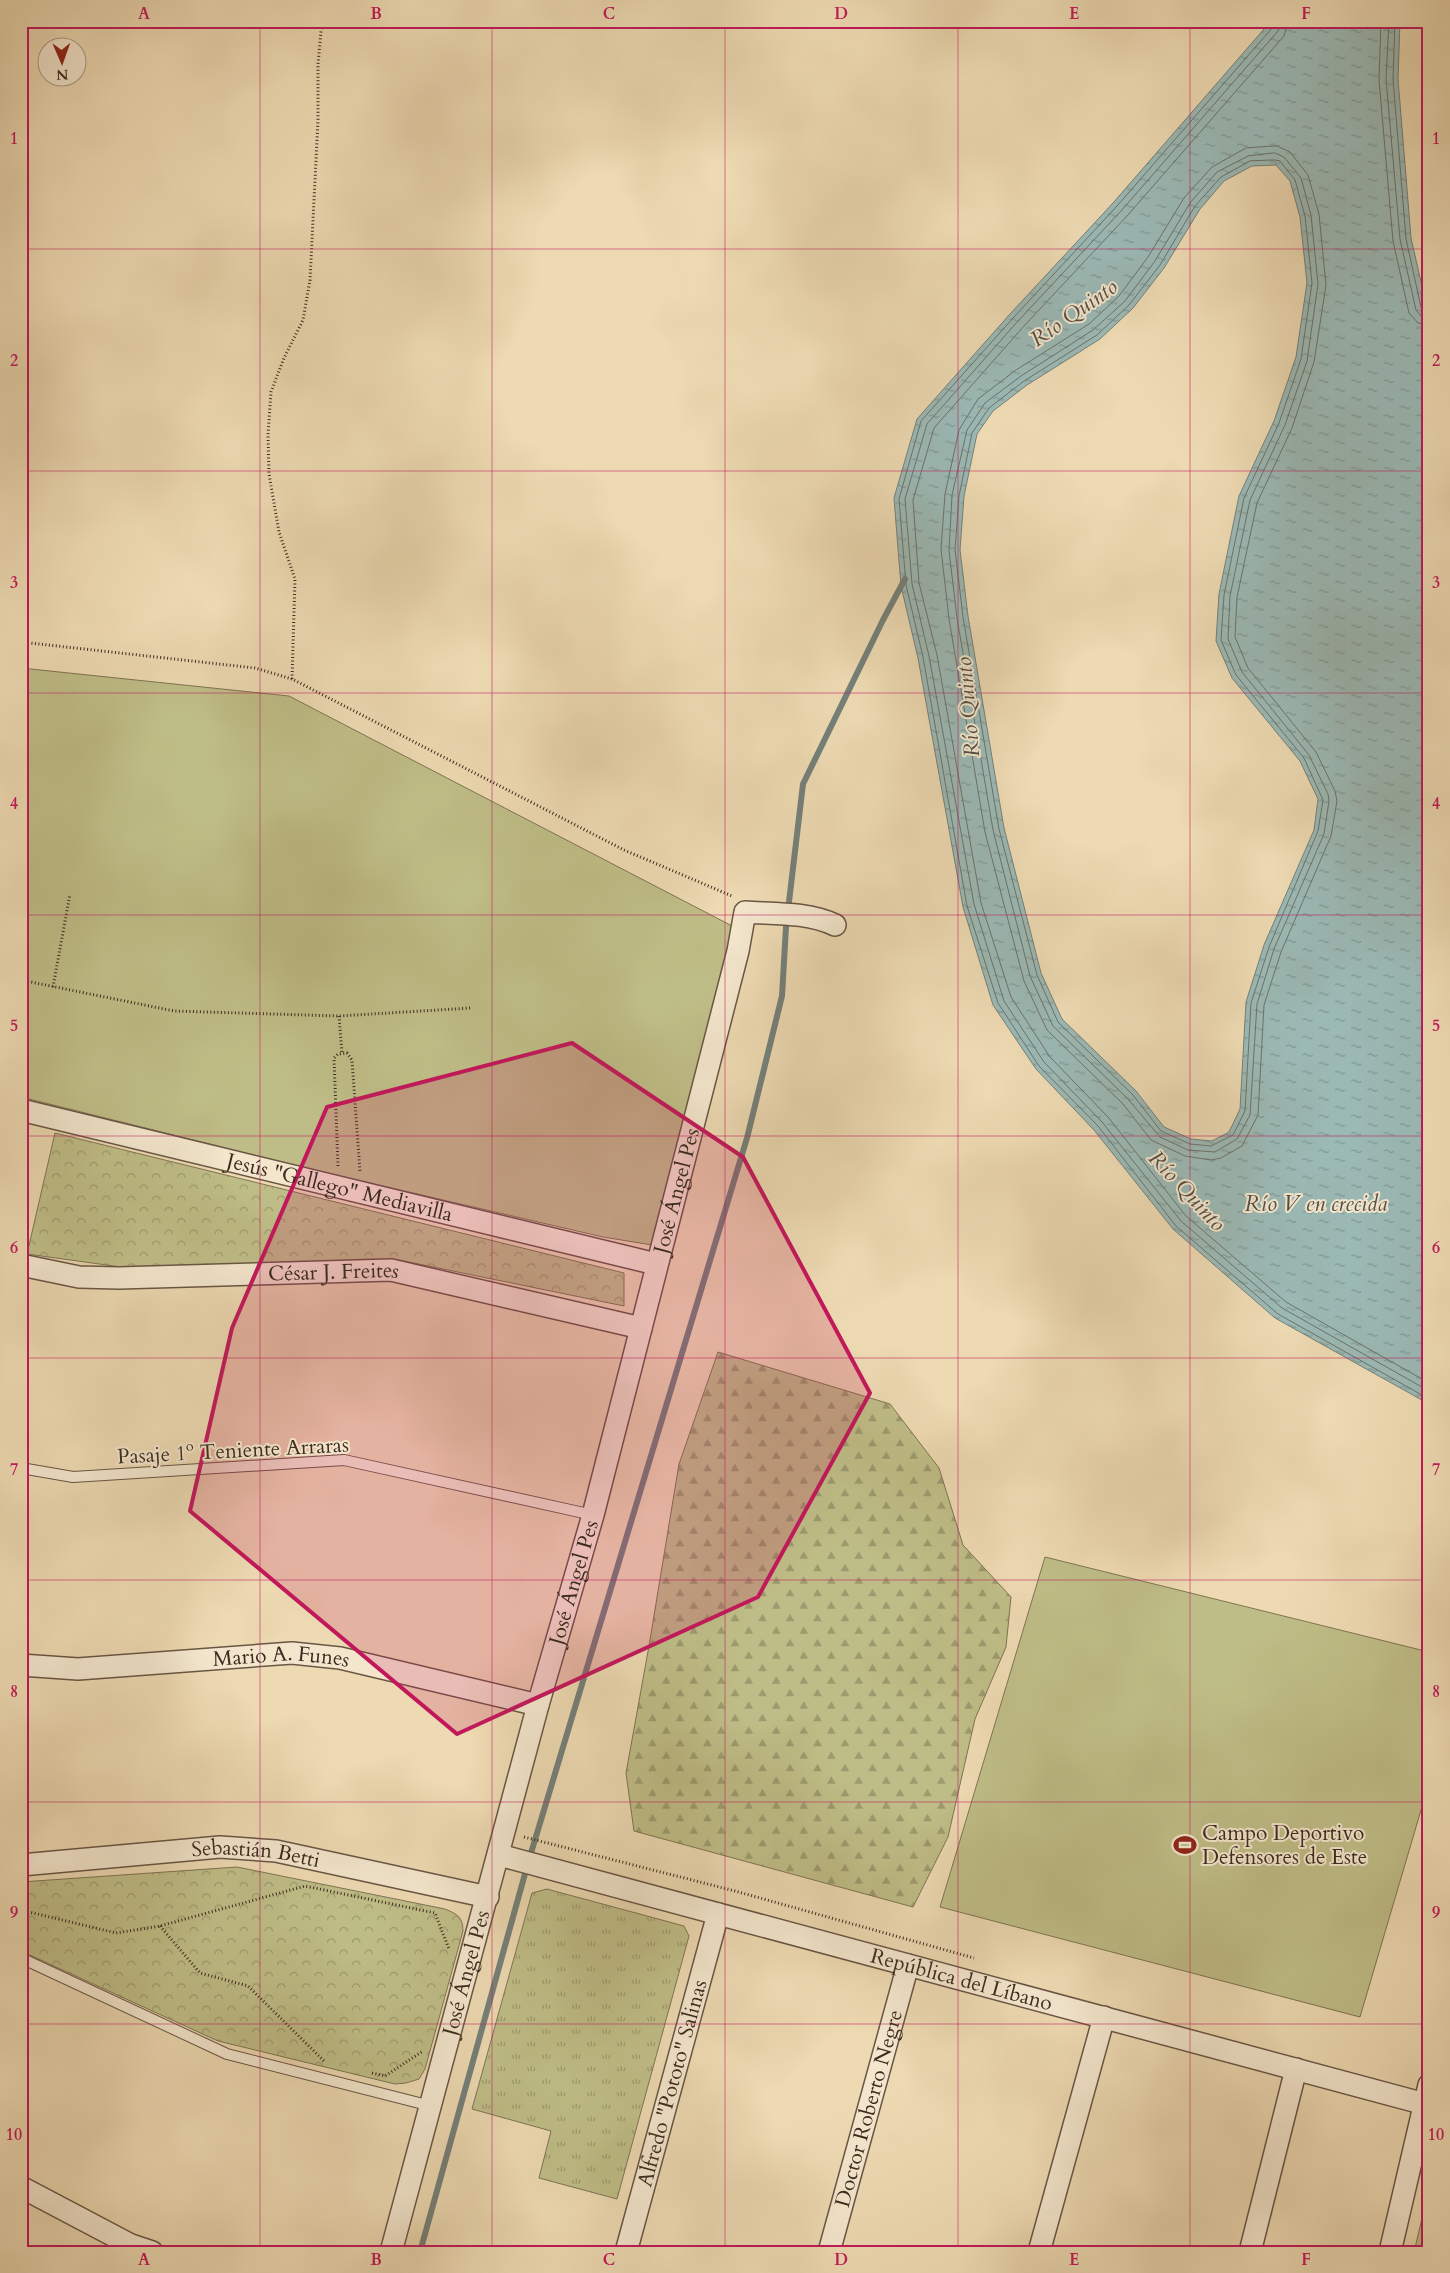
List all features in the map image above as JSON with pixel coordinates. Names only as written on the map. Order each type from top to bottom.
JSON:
[{"type":"street","points":[[753,912],[808,916],[822,919],[835,925]]},
{"type":"street","name":"José Ángel Pes","points":[[391,2252],[538,1706],[593,1515],[738,951],[753,912]]},
{"type":"street","name":"Jesús \"Gallego\" Mediavilla","points":[[21,1110],[656,1264]]},
{"type":"street","name":"César J. Freites","points":[[21,1265],[79,1276],[119,1278],[391,1270],[641,1328]]},
{"type":"street","name":"Mario A. Funes","points":[[21,1665],[78,1669],[292,1653],[340,1658],[538,1706]]},
{"type":"street","name":"Sebastián Betti","points":[[21,1865],[220,1847],[276,1850],[488,1897]]},
{"type":"street","name":"República del Líbano","points":[[499,1855],[1296,2069],[1427,2095]]},
{"type":"street","name":"Alfredo \"Pototo\" Salinas","points":[[626,2252],[718,1914]]},
{"type":"street","name":"Doctor Roberto Negre","points":[[830,2252],[908,1965]]},
{"type":"street","points":[[1039,2252],[1104,2017]]},
{"type":"street","points":[[1250,2252],[1296,2069]]},
{"type":"street","points":[[1390,2252],[1427,2095]]},
{"type":"street","points":[[21,2187],[131,2245],[152,2252]]},
{"type":"lane","name":"Pasaje 1º Teniente Arraras","points":[[21,1468],[73,1477],[344,1460],[593,1515]]},
{"type":"lane","points":[[21,1958],[227,2054],[431,2106]]},
{"type":"path","points":[[292,679],[295,579],[279,532],[269,474],[268,435],[271,392],[284,358],[303,320],[310,280],[313,181],[318,120],[318,64],[322,21]]},
{"type":"path","points":[[21,642],[255,668],[292,679],[624,850],[732,896],[753,912]]},
{"type":"path","points":[[53,987],[70,894]]},
{"type":"path","points":[[21,980],[174,1011],[339,1016],[471,1008]]},
{"type":"path","points":[[339,1016],[342,1054]]},
{"type":"path","points":[[338,1187],[334,1058],[338,1054],[348,1053],[352,1060],[361,1192]]},
{"type":"path","points":[[21,1910],[116,1933],[160,1926],[305,1886],[435,1913],[450,1946],[448,1956]]},
{"type":"path","points":[[160,1926],[200,1973],[248,1986],[323,2061],[332,2063]]},
{"type":"path","points":[[367,2072],[385,2076],[426,2050]]},
{"type":"highlighted area","points":[[572,1043],[743,1157],[870,1393],[758,1597],[457,1734],[190,1511],[232,1328],[327,1107]]},
{"type":"green space","points":[[21,668],[289,696],[736,928],[652,1245],[603,1237],[318,1171],[21,1097]]},
{"type":"green space","points":[[55,1133],[624,1273],[624,1306],[399,1260],[121,1267],[27,1254]]},
{"type":"green space","points":[[718,1352],[890,1404],[939,1468],[963,1545],[1011,1597],[1006,1647],[975,1719],[948,1837],[913,1907],[634,1831],[626,1773],[679,1464]]},
{"type":"green space","name":"Campo Deportivo Defensores de Este","points":[[1045,1557],[1429,1652],[1429,1783],[1360,2017],[940,1907]]},
{"type":"green space","points":[[237,1867],[445,1909],[460,1919],[463,1931],[425,2069],[419,2079],[395,2084],[218,2041],[21,1951],[21,1882]]},
{"type":"green space","points":[[547,1889],[684,1926],[689,1936],[617,2199],[539,2178],[551,2131],[472,2109],[532,1893]]},
{"type":"green space","points":[[1429,2189],[1429,2252],[1414,2252]]},
{"type":"water","name":"Río V en crecida","points":[[1271,21],[1400,21],[1398,79],[1411,238],[1429,317],[1429,1404],[1275,1318],[1173,1229],[1094,1130],[1036,1069],[993,1005],[963,907],[918,658],[901,586],[894,498],[917,419],[1010,314],[1113,203]],"holes":[[[1276,165],[1290,181],[1300,217],[1307,283],[1296,357],[1274,421],[1239,496],[1219,594],[1216,641],[1232,678],[1300,761],[1318,799],[1314,830],[1264,945],[1246,1002],[1240,1109],[1229,1132],[1212,1141],[1191,1139],[1164,1127],[1136,1091],[1062,1019],[1041,973],[1004,828],[968,616],[960,550],[964,496],[977,434],[993,411],[1027,385],[1100,339],[1133,308],[1164,268],[1200,209],[1224,181],[1252,166]]]},
{"type":"waterway","points":[[420,2252],[528,1863],[747,1138],[782,996],[786,927],[803,784],[905,579]]},
{"type":"place","name":"Campo Deportivo Defensores de Este","points":[[1185,1845]]},
{"type":"water label","name":"Río Quinto","points":[[1074,313]]},
{"type":"water label","name":"Río Quinto","points":[[968,707]]},
{"type":"water label","name":"Río Quinto","points":[[1187,1191]]}]
